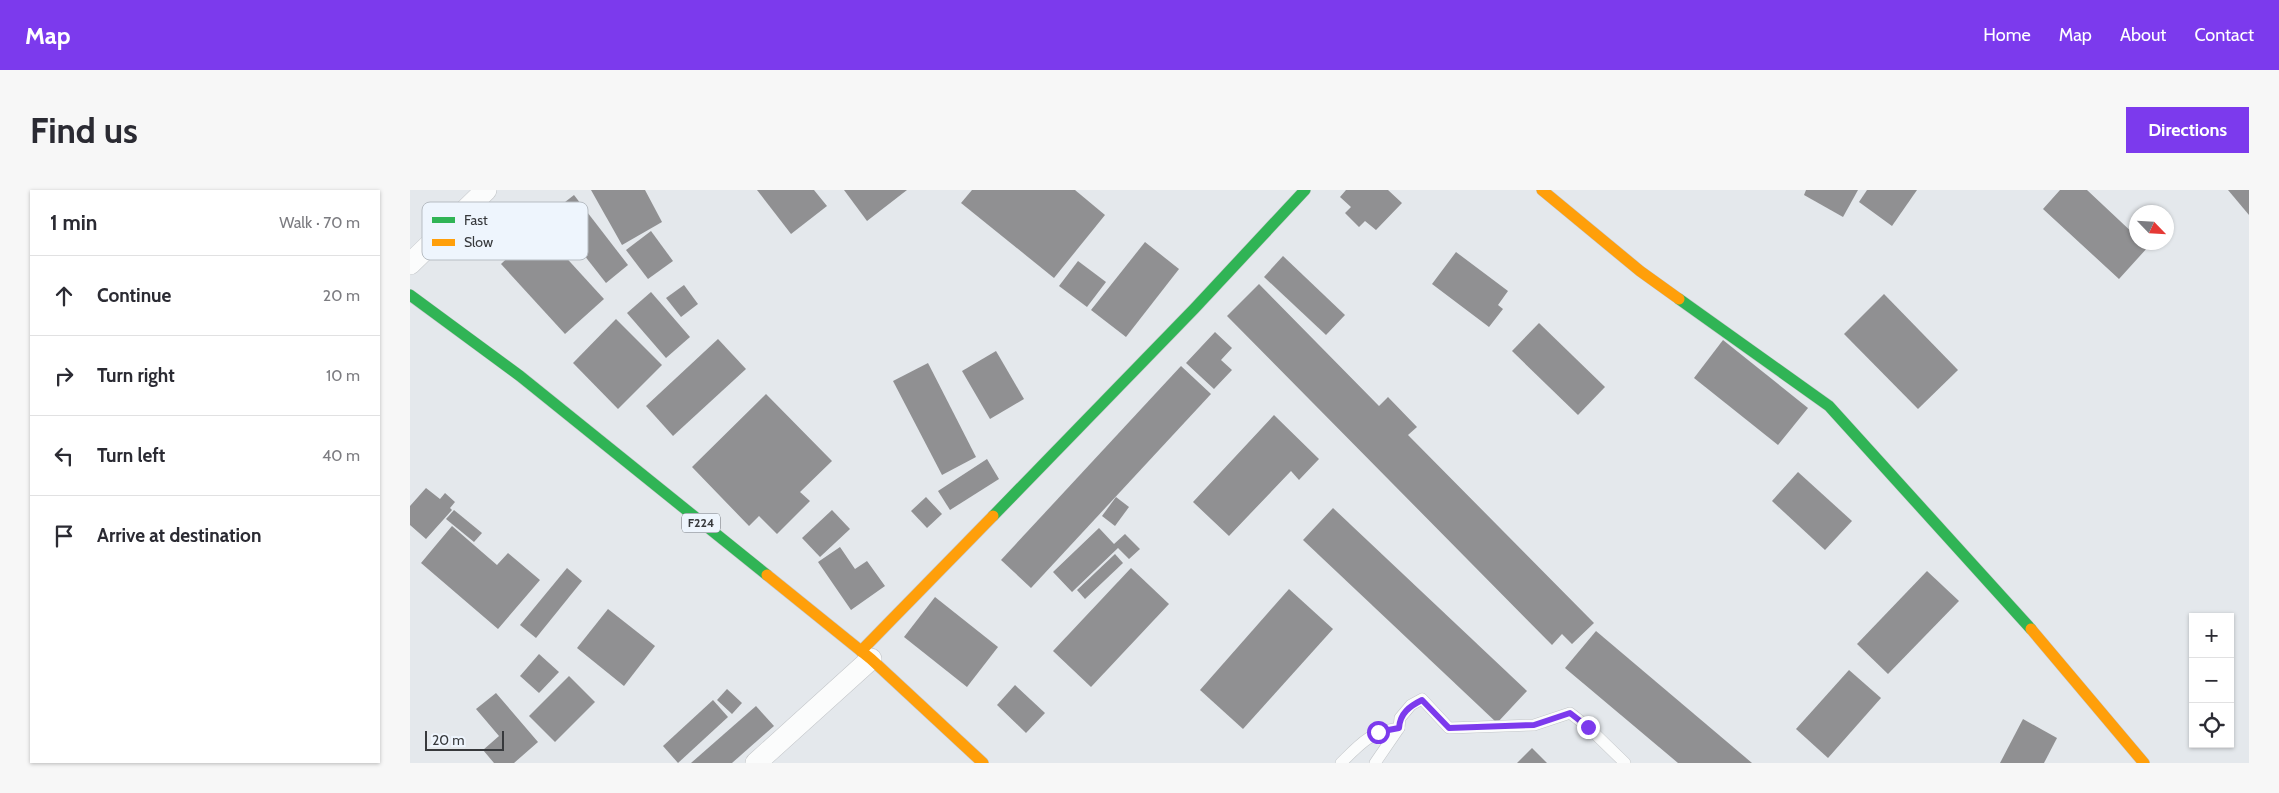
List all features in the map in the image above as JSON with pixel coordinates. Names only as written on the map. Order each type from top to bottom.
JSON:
[{"type":"street","points":[[474,202],[486,190]]},
{"type":"street","points":[[756,763],[866,655],[1305,190]]},
{"type":"street","points":[[1542,190],[1640,271],[1829,406],[2061,662],[2144,763]]},
{"type":"street","points":[[410,264],[422,252]]},
{"type":"street","name":"F224","points":[[410,295],[520,376],[866,655],[983,763]]},
{"type":"lane","points":[[1374,763],[1399,728],[1400,718],[1411,706],[1422,700],[1449,728],[1534,725],[1570,713],[1588,727],[1626,763]]},
{"type":"lane","points":[[1341,763],[1361,744],[1378,732],[1399,728]]},
{"type":"building","points":[[591,190],[645,190],[662,222],[622,245]]},
{"type":"building","points":[[757,190],[814,190],[827,206],[791,234]]},
{"type":"building","points":[[844,190],[907,190],[867,221]]},
{"type":"building","points":[[972,190],[1075,190],[1105,215],[1054,278],[961,203]]},
{"type":"building","points":[[1346,190],[1388,190],[1402,203],[1376,230],[1365,221],[1359,227],[1345,213],[1351,207],[1340,197]]},
{"type":"building","points":[[1806,190],[1858,190],[1843,217],[1804,195]]},
{"type":"building","points":[[1867,190],[1917,190],[1892,226],[1859,202]]},
{"type":"building","points":[[2060,190],[2087,190],[2129,229],[2129,250],[2145,250],[2119,279],[2043,209]]},
{"type":"building","points":[[2228,190],[2249,190],[2249,215]]},
{"type":"building","points":[[574,195],[579,202],[565,202]]},
{"type":"building","points":[[588,213],[628,265],[606,283],[588,260]]},
{"type":"building","points":[[651,231],[673,261],[648,279],[626,250]]},
{"type":"building","points":[[1145,242],[1179,269],[1126,337],[1091,310]]},
{"type":"building","points":[[1456,252],[1508,291],[1498,305],[1503,309],[1489,327],[1432,284]]},
{"type":"building","points":[[1283,256],[1345,315],[1326,335],[1264,277]]},
{"type":"building","points":[[505,260],[568,260],[604,299],[565,334],[501,264]]},
{"type":"building","points":[[1078,261],[1106,282],[1087,307],[1059,286]]},
{"type":"building","points":[[1259,284],[1379,406],[1388,397],[1417,427],[1408,435],[1594,623],[1572,644],[1562,634],[1552,645],[1227,316]]},
{"type":"building","points":[[684,285],[698,304],[681,317],[666,298]]},
{"type":"building","points":[[651,292],[690,337],[666,358],[627,313]]},
{"type":"building","points":[[1884,294],[1958,370],[1918,409],[1844,334]]},
{"type":"building","points":[[616,319],[662,365],[618,409],[573,363]]},
{"type":"building","points":[[1539,323],[1605,387],[1578,415],[1512,351]]},
{"type":"building","points":[[1215,332],[1232,348],[1221,360],[1232,370],[1214,389],[1186,363]]},
{"type":"building","points":[[718,339],[746,369],[673,436],[646,406]]},
{"type":"building","points":[[1723,340],[1808,408],[1778,445],[1694,378]]},
{"type":"building","points":[[996,351],[1024,399],[990,419],[962,371]]},
{"type":"building","points":[[928,363],[976,457],[942,475],[893,381]]},
{"type":"building","points":[[1181,366],[1211,394],[1031,588],[1001,560]]},
{"type":"building","points":[[766,394],[832,461],[800,492],[810,501],[777,534],[759,516],[749,526],[692,467]]},
{"type":"building","points":[[1274,415],[1319,459],[1299,480],[1291,471],[1229,536],[1193,502]]},
{"type":"building","points":[[987,459],[999,479],[950,510],[938,491]]},
{"type":"building","points":[[1798,472],[1852,521],[1825,550],[1772,501]]},
{"type":"building","points":[[426,488],[440,499],[445,493],[455,502],[450,508],[452,510],[426,539],[410,525],[410,506]]},
{"type":"building","points":[[926,497],[942,514],[927,528],[911,511]]},
{"type":"building","points":[[1116,497],[1129,507],[1115,526],[1102,516]]},
{"type":"building","points":[[1333,508],[1527,691],[1497,723],[1303,540]]},
{"type":"building","points":[[454,510],[482,533],[474,542],[446,519]]},
{"type":"building","points":[[832,510],[850,529],[820,557],[802,538]]},
{"type":"building","points":[[452,526],[497,565],[508,553],[540,580],[498,629],[421,563]]},
{"type":"building","points":[[1099,528],[1114,544],[1125,534],[1140,549],[1129,559],[1118,548],[1072,592],[1053,572]]},
{"type":"building","points":[[840,547],[855,569],[867,561],[885,586],[851,610],[818,562]]},
{"type":"building","points":[[1115,554],[1123,563],[1085,599],[1077,590]]},
{"type":"building","points":[[567,568],[582,581],[536,638],[520,625]]},
{"type":"building","points":[[1131,568],[1169,604],[1091,687],[1053,651]]},
{"type":"building","points":[[1927,571],[1959,601],[1888,674],[1857,644]]},
{"type":"building","points":[[1289,589],[1333,629],[1243,729],[1200,690]]},
{"type":"building","points":[[935,597],[998,647],[967,687],[904,637]]},
{"type":"building","points":[[608,609],[655,646],[624,686],[577,648]]},
{"type":"building","points":[[1596,631],[1752,763],[1678,763],[1565,668]]},
{"type":"building","points":[[539,654],[559,672],[539,693],[520,676]]},
{"type":"building","points":[[1849,670],[1881,698],[1828,758],[1796,729]]},
{"type":"building","points":[[569,676],[595,702],[555,742],[529,716]]},
{"type":"building","points":[[1015,685],[1045,713],[1026,733],[997,705]]},
{"type":"building","points":[[727,689],[742,703],[732,714],[717,700]]},
{"type":"building","points":[[496,693],[538,742],[514,763],[494,763],[483,750],[499,736],[476,709]]},
{"type":"building","points":[[713,700],[728,717],[678,763],[663,746]]},
{"type":"building","points":[[756,706],[774,726],[732,763],[691,763]]},
{"type":"building","points":[[2023,719],[2057,738],[2044,763],[2000,763]]},
{"type":"building","points":[[1532,748],[1547,763],[1517,763]]},
{"type":"traffic: fast","points":[[993,516],[1194,309],[1305,190]]},
{"type":"traffic: fast","points":[[410,295],[520,376],[767,575]]},
{"type":"traffic: fast","points":[[1679,299],[1829,406],[2031,629]]},
{"type":"traffic: slow","points":[[1542,190],[1640,271],[1679,299]]},
{"type":"traffic: slow","points":[[861,651],[993,516]]},
{"type":"traffic: slow","points":[[767,575],[871,659],[983,763]]},
{"type":"traffic: slow","points":[[2031,629],[2144,763]]},
{"type":"route","points":[[1378,732],[1399,728],[1400,718],[1411,706],[1422,700],[1449,728],[1534,725],[1570,713],[1588,727]]}]
